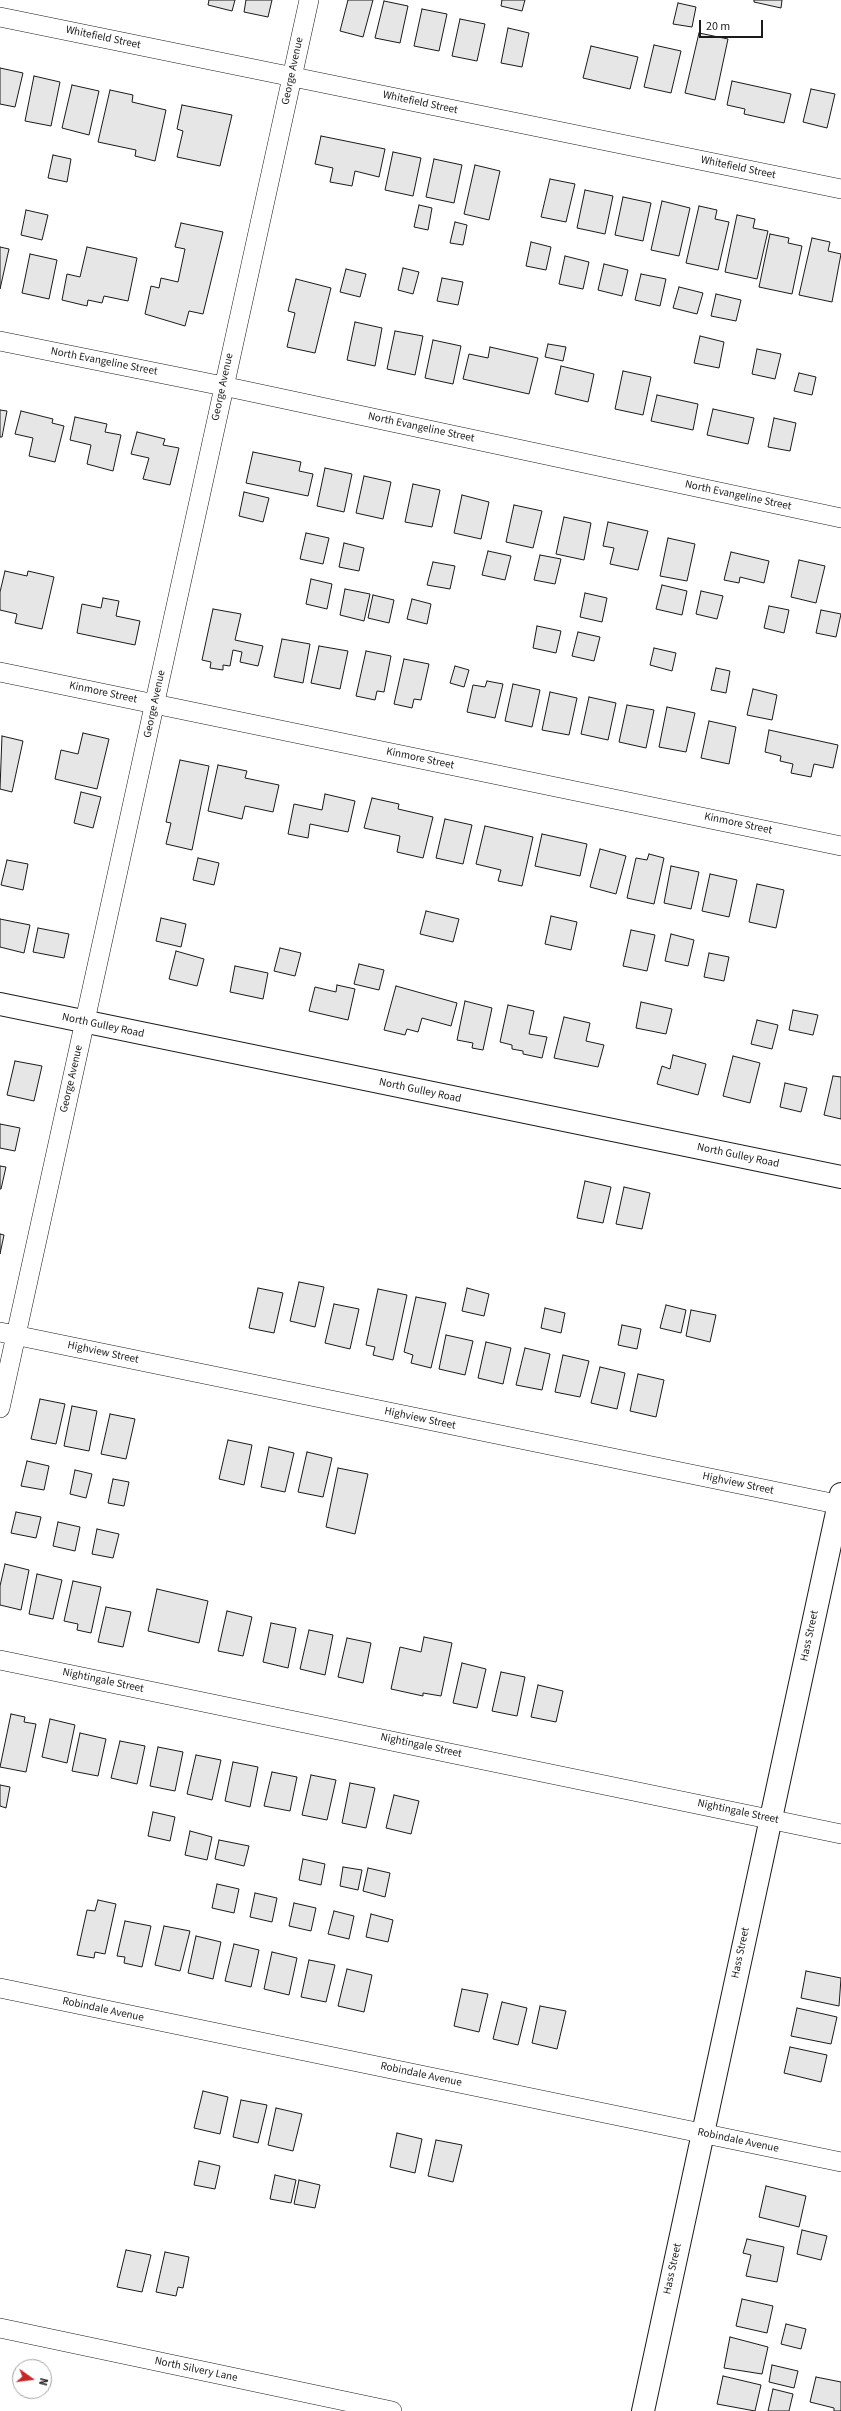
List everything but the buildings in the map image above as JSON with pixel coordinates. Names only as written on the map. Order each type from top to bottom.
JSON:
[{"type":"street","name":"George Avenue","points":[[0,1408],[8,1334],[86,1022],[223,386],[309,0]]},
{"type":"street","name":"Whitefield Street","points":[[0,17],[841,189]]},
{"type":"street","name":"North Evangeline Street","points":[[0,341],[223,386],[841,518]]},
{"type":"street","name":"Kinmore Street","points":[[0,672],[841,846]]},
{"type":"street","name":"North Gulley Road","points":[[0,1004],[841,1177]]},
{"type":"street","name":"Highview Street","points":[[8,1334],[840,1501]]},
{"type":"street","name":"Hass Street","points":[[643,2411],[770,1818],[840,1501]]},
{"type":"street","name":"Nightingale Street","points":[[0,1660],[770,1818],[841,1834]]},
{"type":"street","name":"Robindale Avenue","points":[[0,1988],[841,2162]]},
{"type":"street","name":"North Silvery Lane","points":[[0,2328],[392,2411]]}]
